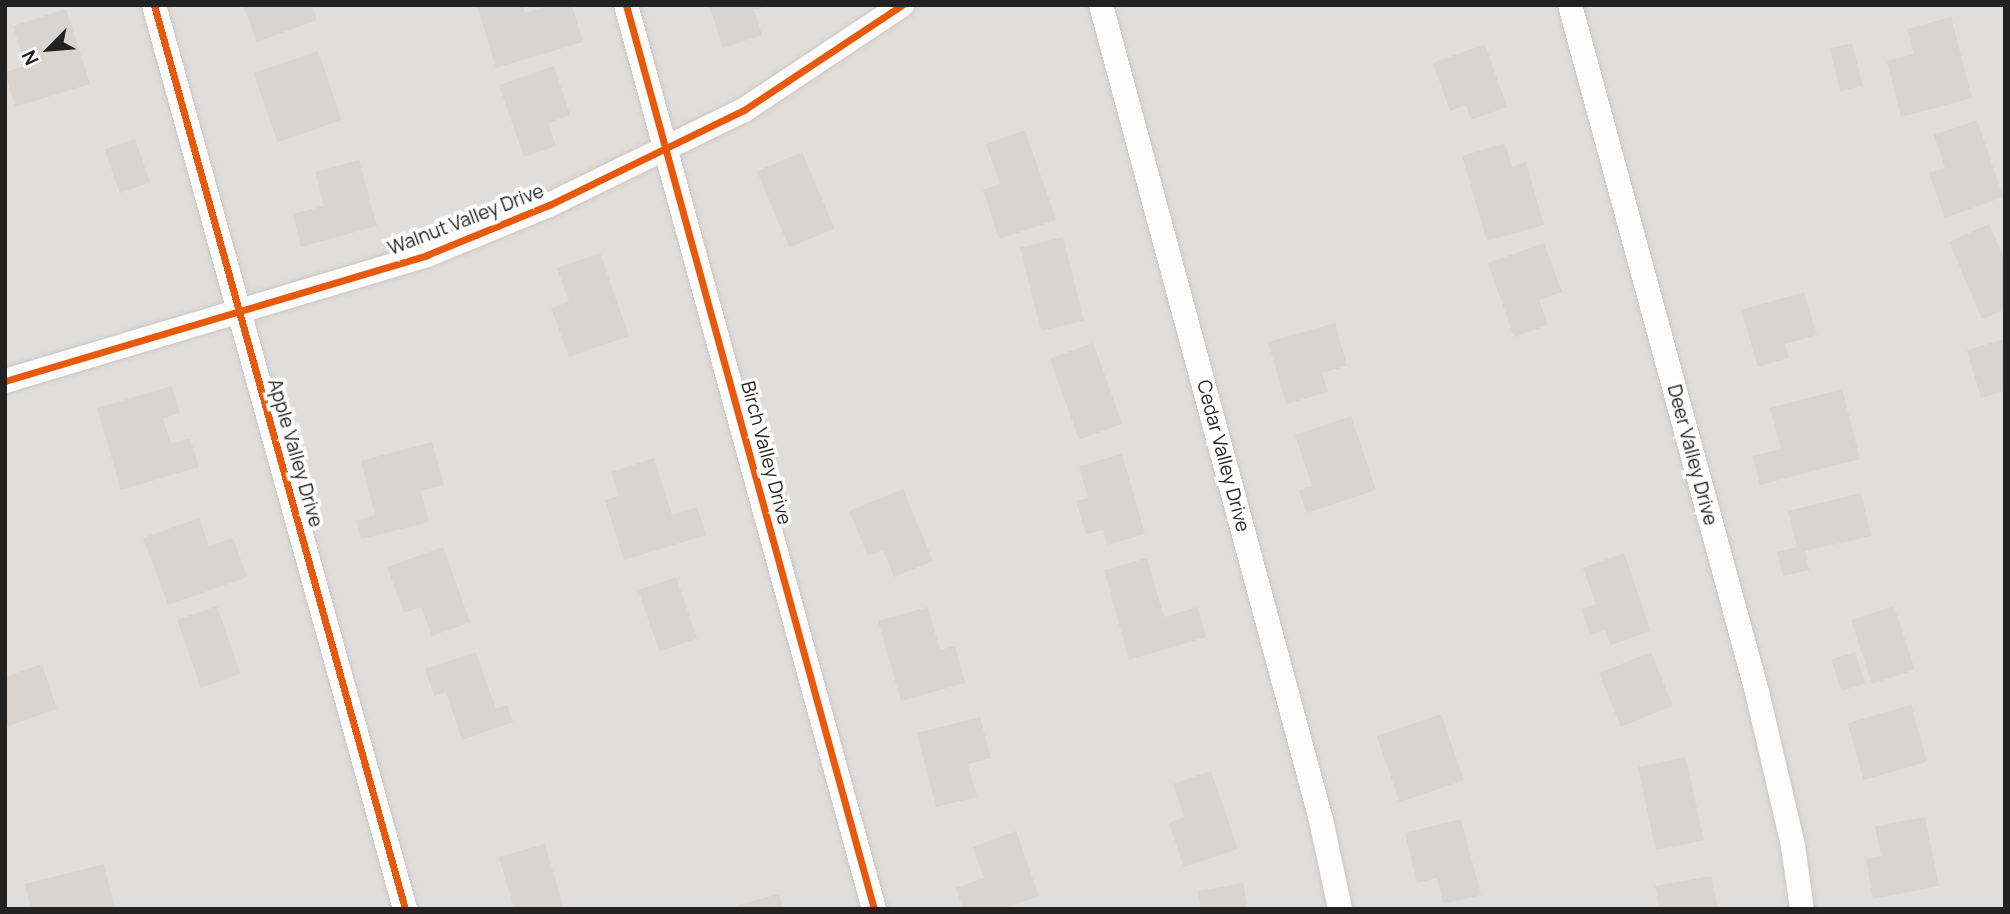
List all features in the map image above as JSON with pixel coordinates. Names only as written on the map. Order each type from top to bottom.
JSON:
[{"type":"street","name":"Apple Valley Drive","points":[[154,5],[405,909]]},
{"type":"street","name":"Birch Valley Drive","points":[[626,5],[874,909]]},
{"type":"street","name":"Walnut Valley Drive","points":[[5,381],[427,255],[549,205],[744,110],[902,5]]},
{"type":"street","name":"Cedar Valley Drive","points":[[1101,5],[1321,820],[1340,909]]},
{"type":"street","name":"Deer Valley Drive","points":[[1570,5],[1757,692],[1793,846],[1802,909]]},
{"type":"shaded area","points":[[5,5],[2005,5],[2005,909],[5,909]]},
{"type":"building","points":[[243,5],[312,5],[317,20],[257,42]]},
{"type":"building","points":[[477,5],[523,5],[525,13],[552,5],[572,5],[583,42],[496,68]]},
{"type":"building","points":[[709,5],[768,5],[754,10],[762,35],[723,48]]},
{"type":"building","points":[[66,9],[90,84],[15,107],[5,72],[25,66],[13,26]]},
{"type":"building","points":[[1951,17],[1972,98],[1901,117],[1887,61],[1914,54],[1907,29]]},
{"type":"building","points":[[1852,43],[1863,86],[1840,91],[1830,49]]},
{"type":"building","points":[[1485,44],[1507,107],[1471,120],[1466,105],[1450,111],[1433,63]]},
{"type":"building","points":[[318,51],[342,120],[277,142],[254,73]]},
{"type":"building","points":[[554,66],[570,115],[548,123],[556,146],[524,157],[499,85]]},
{"type":"building","points":[[1977,120],[2003,197],[1945,218],[1929,173],[1945,168],[1934,135]]},
{"type":"building","points":[[1025,130],[1056,220],[999,239],[983,190],[1000,184],[986,144]]},
{"type":"building","points":[[135,139],[150,182],[120,193],[105,149]]},
{"type":"building","points":[[1505,143],[1512,167],[1526,162],[1544,225],[1487,241],[1462,156]]},
{"type":"building","points":[[802,152],[834,228],[789,248],[757,171]]},
{"type":"building","points":[[359,160],[377,226],[301,247],[293,214],[324,206],[315,172]]},
{"type":"building","points":[[1989,224],[2005,260],[2005,310],[1982,319],[1949,242]]},
{"type":"building","points":[[1063,237],[1084,320],[1041,331],[1020,248]]},
{"type":"building","points":[[1544,243],[1562,292],[1539,300],[1548,325],[1514,337],[1488,263]]},
{"type":"building","points":[[600,253],[629,336],[569,357],[551,308],[569,302],[557,268]]},
{"type":"building","points":[[1804,292],[1817,335],[1785,344],[1789,358],[1758,367],[1741,310]]},
{"type":"building","points":[[1335,323],[1347,366],[1322,373],[1328,392],[1286,404],[1268,342]]},
{"type":"building","points":[[2005,339],[2005,391],[1981,398],[1967,350]]},
{"type":"building","points":[[1093,343],[1122,424],[1079,440],[1050,359]]},
{"type":"building","points":[[172,386],[180,413],[163,418],[171,444],[190,438],[199,467],[121,490],[97,408]]},
{"type":"building","points":[[1842,389],[1860,459],[1760,485],[1753,456],[1781,449],[1770,408]]},
{"type":"building","points":[[1351,416],[1376,490],[1306,513],[1299,490],[1312,486],[1295,435]]},
{"type":"building","points":[[432,442],[444,485],[421,491],[429,522],[361,539],[356,521],[375,515],[361,461]]},
{"type":"building","points":[[1122,454],[1145,534],[1107,545],[1103,530],[1086,534],[1076,501],[1088,498],[1079,466]]},
{"type":"building","points":[[654,458],[672,515],[697,507],[706,535],[624,560],[605,500],[619,496],[611,472]]},
{"type":"building","points":[[903,489],[933,561],[894,577],[883,550],[868,556],[849,511]]},
{"type":"building","points":[[1861,493],[1871,536],[1805,551],[1809,570],[1783,576],[1777,552],[1797,547],[1788,511]]},
{"type":"building","points":[[199,518],[209,546],[233,538],[247,577],[168,605],[143,538]]},
{"type":"building","points":[[443,547],[470,622],[432,636],[421,607],[404,613],[387,567]]},
{"type":"building","points":[[1624,553],[1651,631],[1611,645],[1605,630],[1590,635],[1581,609],[1596,604],[1583,568]]},
{"type":"building","points":[[1147,558],[1164,617],[1198,607],[1206,637],[1129,660],[1104,570]]},
{"type":"building","points":[[676,577],[697,638],[659,651],[638,590]]},
{"type":"building","points":[[217,606],[240,674],[201,688],[177,620]]},
{"type":"building","points":[[1894,606],[1915,670],[1872,684],[1851,620]]},
{"type":"building","points":[[928,607],[940,650],[955,646],[965,683],[901,701],[878,621]]},
{"type":"building","points":[[476,652],[496,709],[507,705],[513,722],[462,740],[446,692],[434,696],[425,669]]},
{"type":"building","points":[[1651,652],[1673,706],[1621,727],[1599,673]]},
{"type":"building","points":[[1855,652],[1865,683],[1841,691],[1831,660]]},
{"type":"building","points":[[42,664],[57,709],[5,727],[5,677]]},
{"type":"building","points":[[1911,705],[1927,762],[1864,780],[1848,723]]},
{"type":"building","points":[[1441,714],[1464,780],[1399,802],[1377,736]]},
{"type":"building","points":[[980,717],[991,758],[968,764],[977,797],[936,807],[917,733]]},
{"type":"building","points":[[1686,757],[1704,840],[1656,850],[1638,767]]},
{"type":"building","points":[[1211,771],[1238,849],[1184,867],[1169,823],[1184,817],[1173,784]]},
{"type":"building","points":[[1925,817],[1939,886],[1873,899],[1866,859],[1881,856],[1875,826]]},
{"type":"building","points":[[1461,819],[1481,895],[1443,904],[1437,878],[1417,883],[1405,833]]},
{"type":"building","points":[[1016,831],[1039,896],[1002,909],[963,909],[956,888],[984,878],[973,847]]},
{"type":"building","points":[[545,844],[564,909],[514,909],[499,857]]},
{"type":"building","points":[[104,864],[115,909],[31,909],[25,884]]},
{"type":"building","points":[[1711,876],[1718,909],[1660,909],[1655,886]]},
{"type":"building","points":[[1243,883],[1248,909],[1201,909],[1198,891]]},
{"type":"building","points":[[779,894],[783,909],[740,909],[738,905]]},
{"type":"cycle path","points":[[154,5],[405,909]]},
{"type":"cycle path","points":[[626,5],[874,909]]},
{"type":"cycle path","points":[[5,381],[427,255],[549,205],[744,110],[902,5]]}]
